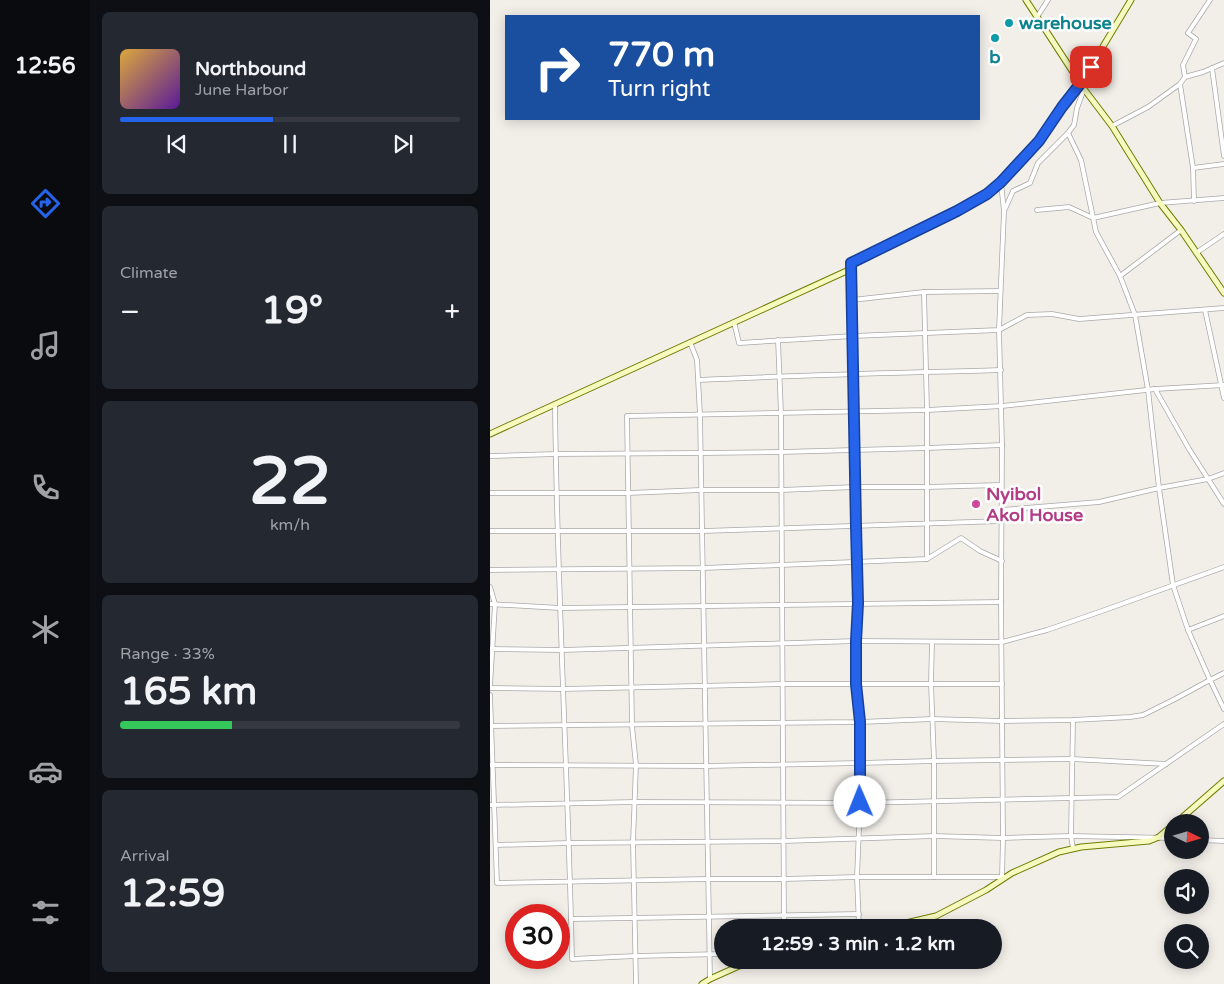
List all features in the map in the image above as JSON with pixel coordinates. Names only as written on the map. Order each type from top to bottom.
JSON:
[{"type":"street","points":[[1026,0],[1082,86],[1112,126],[1160,203],[1224,293]]},
{"type":"street","points":[[1037,17],[1048,0]]},
{"type":"street","points":[[859,919],[857,877],[860,802],[860,722],[856,684],[858,603],[851,263],[957,211],[987,194],[1001,182],[1039,141],[1062,107],[1082,86],[1131,0]]},
{"type":"street","points":[[1185,77],[1183,65],[1196,39],[1188,33],[1210,0]]},
{"type":"street","points":[[1112,126],[1148,107],[1180,84],[1185,77],[1224,62]]},
{"type":"street","points":[[1212,68],[1224,156]]},
{"type":"street","points":[[1180,84],[1193,168],[1194,201]]},
{"type":"street","points":[[1004,211],[1013,191],[1030,183],[1038,163],[1068,133],[1074,124],[1082,86]]},
{"type":"street","points":[[1218,103],[1224,102]]},
{"type":"street","points":[[1068,133],[1081,160],[1096,232],[1120,276],[1135,315],[1148,390],[1159,488],[1173,585],[1188,630],[1224,709]]},
{"type":"street","points":[[1193,168],[1224,164]]},
{"type":"street","points":[[1001,182],[1004,211],[999,330],[1002,406],[1001,602],[1004,877]]},
{"type":"street","points":[[1037,210],[1069,207],[1093,218],[1160,203],[1224,198]]},
{"type":"street","points":[[1120,276],[1181,230]]},
{"type":"street","points":[[1196,253],[1224,234]]},
{"type":"street","points":[[490,434],[851,269]]},
{"type":"street","points":[[852,300],[924,292],[1000,291]]},
{"type":"street","points":[[924,292],[927,372],[927,559]]},
{"type":"street","points":[[734,322],[739,343],[999,330],[1027,314],[1052,314],[1079,320],[1224,308]]},
{"type":"street","points":[[1205,310],[1224,398]]},
{"type":"street","points":[[778,340],[781,414],[784,916]]},
{"type":"street","points":[[690,342],[697,360],[699,380],[710,979]]},
{"type":"street","points":[[699,380],[1001,370]]},
{"type":"street","points":[[636,984],[634,842],[636,765],[632,726],[627,416],[927,410],[1002,406],[1155,389],[1222,385]]},
{"type":"street","points":[[1155,389],[1189,449],[1224,504]]},
{"type":"street","points":[[555,404],[556,494],[572,959],[714,955]]},
{"type":"street","points":[[490,456],[781,452],[1002,445]]},
{"type":"street","points":[[1002,510],[1099,502],[1208,479],[1224,473]]},
{"type":"street","points":[[490,493],[628,493],[1002,485]]},
{"type":"street","points":[[490,531],[703,531],[1002,521]]},
{"type":"street","points":[[490,570],[703,568],[927,559],[961,538],[980,551],[1002,561]]},
{"type":"street","points":[[492,649],[562,650],[856,641],[1002,642],[1047,630],[1224,567]]},
{"type":"street","points":[[490,587],[493,604],[490,687],[563,689],[783,684],[1002,684]]},
{"type":"street","points":[[493,604],[560,608],[1001,602]]},
{"type":"street","points":[[1188,630],[1224,616]]},
{"type":"street","points":[[932,642],[934,877]]},
{"type":"street","points":[[490,726],[706,725],[932,719],[1002,721],[1130,717],[1143,715],[1224,673]]},
{"type":"street","points":[[490,695],[492,805],[497,883],[857,877],[1004,877]]},
{"type":"street","points":[[1073,720],[1073,848]]},
{"type":"street","points":[[492,805],[635,802],[860,802],[1118,797],[1224,724]]},
{"type":"street","points":[[491,765],[706,766],[1072,759],[1166,764]]},
{"type":"street","points":[[1186,814],[1224,781]]},
{"type":"street","points":[[923,919],[936,916],[986,890],[1004,877],[1059,852],[1073,848],[1149,841],[1164,833]]},
{"type":"street","points":[[496,845],[784,841],[934,836],[1003,838],[1072,836],[1164,837]]},
{"type":"street","points":[[1209,840],[1224,841]]},
{"type":"street","points":[[572,919],[859,914]]},
{"type":"street","points":[[702,984],[732,969]]},
{"type":"place","name":"warehouse","points":[[1009,23]]},
{"type":"place","name":"b","points":[[995,38]]},
{"type":"place","name":"Nyibol Akol House","points":[[976,504]]},
{"type":"route","points":[[860,802],[860,722],[856,684],[858,603],[851,263],[957,211],[987,194],[1001,182],[1039,141],[1091,67]]}]
